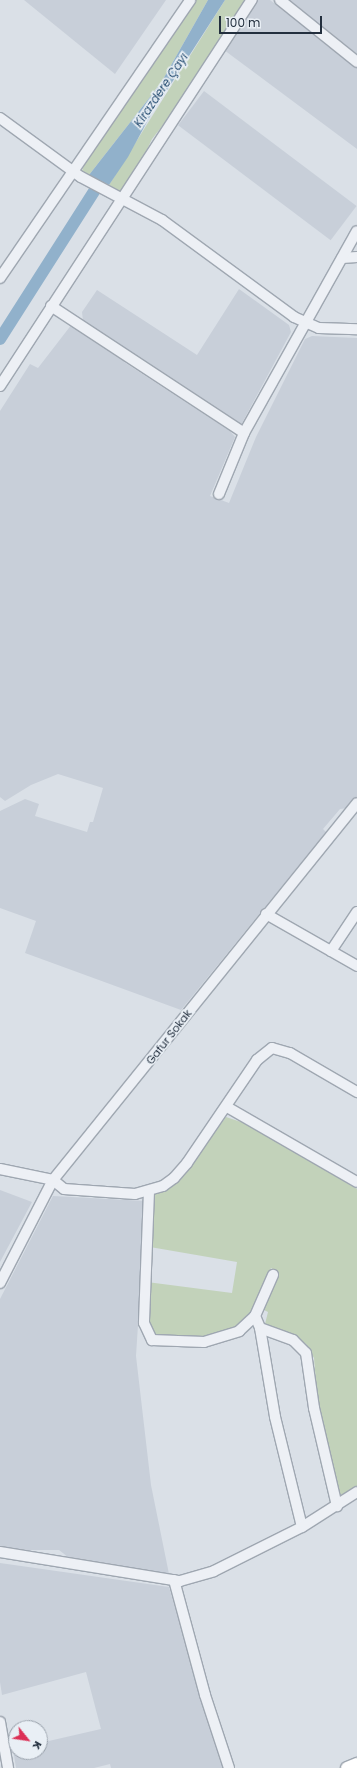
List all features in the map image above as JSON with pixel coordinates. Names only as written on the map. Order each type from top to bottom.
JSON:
[{"type":"main road","points":[[347,1768],[357,1764]]},
{"type":"street","points":[[0,278],[72,170],[190,0]]},
{"type":"street","points":[[0,386],[252,0]]},
{"type":"street","points":[[280,0],[357,62]]},
{"type":"street","points":[[0,118],[72,170],[162,220],[277,307],[304,323],[332,330],[357,329]]},
{"type":"street","points":[[219,494],[244,433],[304,323],[357,232]]},
{"type":"street","points":[[342,258],[357,257]]},
{"type":"street","points":[[51,306],[244,433]]},
{"type":"street","name":"Gafur Sokak","points":[[0,1283],[53,1180],[357,803]]},
{"type":"street","points":[[331,951],[357,912]]},
{"type":"street","points":[[266,914],[357,966]]},
{"type":"street","points":[[0,1169],[53,1180],[64,1189],[135,1194],[149,1191],[168,1182],[180,1171],[227,1107],[258,1060],[272,1048],[290,1053],[357,1092]]},
{"type":"street","points":[[227,1107],[357,1182]]},
{"type":"street","points":[[149,1191],[144,1323],[149,1338],[164,1342],[214,1340],[239,1331],[255,1316],[273,1275]]},
{"type":"street","points":[[255,1316],[260,1328],[275,1417],[302,1526]]},
{"type":"street","points":[[260,1328],[293,1340],[306,1353],[314,1408],[337,1506]]},
{"type":"street","points":[[0,1552],[174,1580],[192,1578],[214,1571],[302,1526],[337,1506],[357,1492]]},
{"type":"street","points":[[174,1580],[205,1695],[229,1768]]},
{"type":"street","points":[[0,1722],[8,1768]]},
{"type":"shaded area","points":[[24,0],[166,0],[115,74]]},
{"type":"shaded area","points":[[256,0],[270,0],[357,68],[357,149],[224,50]]},
{"type":"shaded area","points":[[289,0],[357,0],[357,54]]},
{"type":"shaded area","points":[[204,91],[357,206],[331,240],[178,125]]},
{"type":"shaded area","points":[[239,289],[289,325],[291,332],[241,425],[83,321],[82,312],[97,290],[197,355]]},
{"type":"shaded area","points":[[72,324],[125,359],[124,362],[230,431],[235,437],[210,496],[229,503],[256,437],[305,339],[312,336],[357,338],[357,796],[348,808],[340,809],[323,829],[326,832],[181,1010],[25,953],[36,921],[0,908],[0,811],[25,799],[39,804],[35,816],[87,832],[90,822],[93,822],[103,788],[58,774],[31,785],[5,801],[0,797],[0,411],[30,364],[38,368]]},
{"type":"shaded area","points":[[0,1190],[32,1202],[0,1262]]},
{"type":"shaded area","points":[[53,1196],[146,1201],[136,1356],[151,1485],[169,1574],[68,1557],[59,1550],[27,1550],[0,1546],[0,1299]]},
{"type":"shaded area","points":[[0,1563],[169,1587],[223,1768],[111,1768],[110,1764],[94,1768],[16,1768],[15,1760],[48,1760],[48,1741],[101,1729],[86,1672],[2,1695],[0,1682]]},
{"type":"green space","points":[[196,0],[208,0],[161,83],[89,175],[82,172],[85,160]]},
{"type":"green space","points":[[225,0],[246,0],[174,111],[152,139],[139,166],[121,192],[109,185]]},
{"type":"green space","points":[[226,1117],[247,1124],[357,1189],[357,1486],[343,1495],[340,1494],[319,1419],[314,1358],[306,1344],[265,1324],[268,1312],[262,1309],[278,1272],[271,1268],[249,1317],[239,1327],[204,1340],[157,1340],[145,1323],[147,1282],[232,1293],[237,1262],[150,1247],[153,1193],[181,1179]]},
{"type":"water","points":[[208,0],[225,0],[149,118],[128,157],[109,185],[89,175],[161,83]]},
{"type":"waterway","name":"Kirazdere Çayı","points":[[0,339],[95,190]]}]
